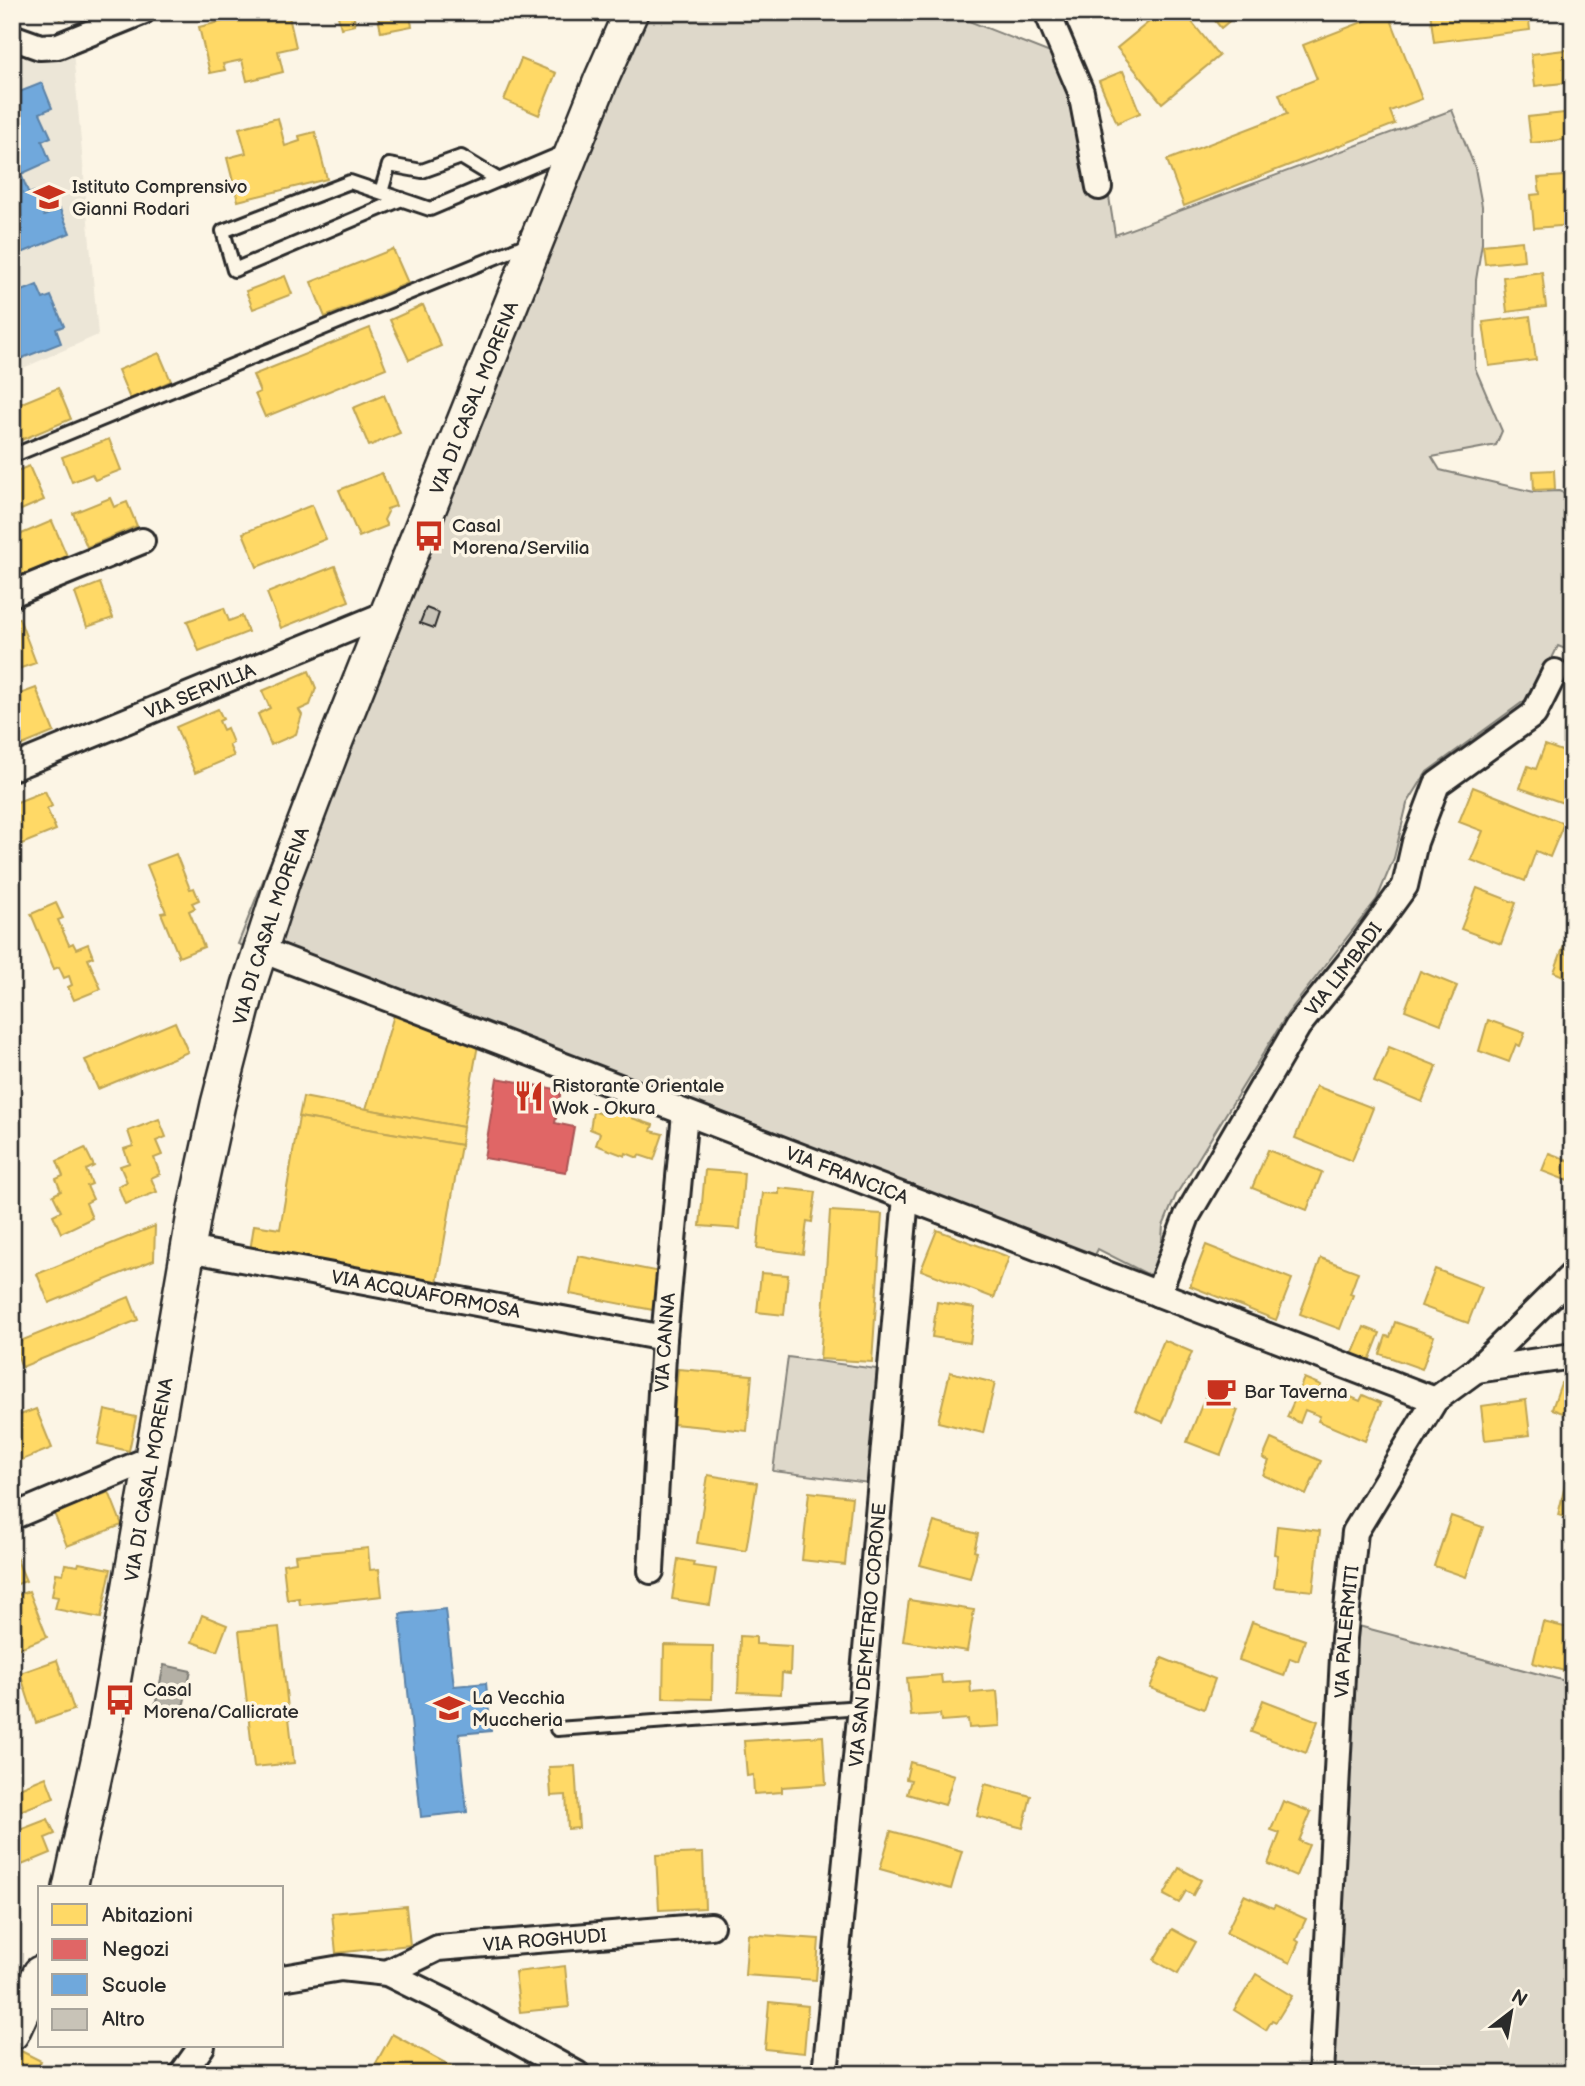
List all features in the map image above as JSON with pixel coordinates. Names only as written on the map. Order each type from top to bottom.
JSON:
[{"type":"main road","name":"VIA DI CASAL MORENA","points":[[70,1886],[105,1729],[188,1250],[218,1104],[259,949],[328,760],[631,12]]},
{"type":"main road","points":[[12,2033],[38,1977]]},
{"type":"street","points":[[1047,12],[1081,92],[1099,187]]},
{"type":"street","points":[[12,37],[40,47],[58,46],[139,13]]},
{"type":"street","points":[[12,594],[142,541]]},
{"type":"street","name":"VIA SERVILIA","points":[[12,768],[388,613]]},
{"type":"street","name":"VIA LIMBADI","points":[[1158,1294],[1187,1216],[1298,1026],[1353,959],[1405,886],[1415,842],[1437,785],[1534,714],[1555,672]]},
{"type":"street","name":"VIA FRANCICA","points":[[259,949],[1435,1399]]},
{"type":"street","name":"VIA CANNA","points":[[651,1571],[664,1338],[685,1113]]},
{"type":"street","name":"VIA SAN DEMETRIO CORONE","points":[[825,2074],[906,1197]]},
{"type":"street","name":"VIA ACQUAFORMOSA","points":[[188,1250],[664,1338]]},
{"type":"street","name":"VIA PALERMITI","points":[[1321,2074],[1344,1638],[1355,1532],[1435,1399],[1476,1370],[1573,1274]]},
{"type":"street","points":[[1476,1370],[1573,1356]]},
{"type":"street","points":[[12,1517],[152,1458]]},
{"type":"street","name":"VIA ROGHUDI","points":[[387,1973],[438,1948],[711,1926]]},
{"type":"street","points":[[284,1978],[341,1968],[387,1973],[446,2002],[574,2073]]},
{"type":"street","points":[[183,2074],[201,2048]]},
{"type":"lane","points":[[402,200],[234,270],[223,231],[350,182],[430,209],[575,147]]},
{"type":"lane","points":[[381,192],[389,165],[422,171],[461,157],[499,180]]},
{"type":"lane","points":[[12,456],[538,239]]},
{"type":"lane","points":[[557,1729],[861,1707]]},
{"type":"shaded area","points":[[620,12],[946,12],[1063,58],[1100,140],[1115,235],[1452,110],[1475,168],[1482,206],[1482,243],[1476,280],[1475,368],[1502,431],[1496,445],[1432,457],[1440,470],[1534,492],[1559,491],[1573,497],[1573,652],[1558,646],[1535,693],[1427,772],[1407,804],[1394,858],[1377,899],[1288,1013],[1176,1195],[1163,1226],[1160,1265],[1155,1278],[1098,1249],[1089,1267],[238,944],[415,496]]},
{"type":"shaded area","name":"Istituto Comprensivo Gianni Rodari","points":[[73,51],[98,335],[12,373],[12,60]]},
{"type":"shaded area","points":[[788,1357],[884,1370],[869,1483],[773,1471]]},
{"type":"shaded area","points":[[1336,1620],[1573,1683],[1573,2074],[1308,2074]]},
{"type":"shaded area","points":[[164,1665],[191,1671],[182,1712],[155,1706]]},
{"type":"building: Abitazioni","points":[[57,12],[78,12],[60,19]]},
{"type":"building: Abitazioni","points":[[241,12],[288,12],[296,47],[278,51],[283,72],[247,81],[242,60],[223,64],[225,70],[210,73],[199,27],[232,19],[231,15]]},
{"type":"building: Abitazioni","points":[[337,12],[358,12],[353,13],[355,25],[341,28]]},
{"type":"building: Abitazioni","points":[[377,12],[409,12],[412,26],[381,32]]},
{"type":"building: Abitazioni","points":[[1161,12],[1184,12],[1219,56],[1162,103],[1117,48]]},
{"type":"building: Abitazioni","points":[[1208,12],[1240,12],[1221,28]]},
{"type":"building: Abitazioni","points":[[1388,12],[1422,99],[1390,111],[1395,124],[1184,206],[1167,160],[1287,114],[1279,94],[1317,79],[1303,45]]},
{"type":"building: Abitazioni","points":[[1430,12],[1528,12],[1530,30],[1434,42]]},
{"type":"building: Abitazioni","points":[[1573,49],[1573,82],[1535,86],[1531,54]]},
{"type":"building: Abitazioni","points":[[521,59],[556,73],[539,115],[504,100]]},
{"type":"building: Abitazioni","points":[[1123,71],[1140,113],[1117,123],[1099,81]]},
{"type":"building: Abitazioni","points":[[1573,112],[1573,139],[1531,143],[1528,117]]},
{"type":"building: Abitazioni","points":[[278,118],[285,146],[300,141],[299,136],[315,132],[327,179],[238,201],[227,158],[246,153],[239,128]]},
{"type":"building: Abitazioni","points":[[1565,176],[1566,191],[1573,191],[1573,225],[1534,228],[1531,195],[1540,194],[1538,178]]},
{"type":"building: Abitazioni","points":[[1522,241],[1524,260],[1485,264],[1483,245]]},
{"type":"building: Abitazioni","points":[[393,249],[408,283],[325,317],[311,282]]},
{"type":"building: Abitazioni","points":[[1542,272],[1546,307],[1507,312],[1503,277]]},
{"type":"building: Abitazioni","points":[[285,276],[292,294],[253,309],[246,291]]},
{"type":"building: Abitazioni","points":[[423,305],[441,346],[409,360],[390,320]]},
{"type":"building: Abitazioni","points":[[1530,316],[1536,360],[1489,366],[1483,322]]},
{"type":"building: Abitazioni","points":[[370,328],[386,368],[265,417],[255,394],[260,392],[253,375]]},
{"type":"building: Abitazioni","points":[[159,353],[171,381],[130,399],[118,370]]},
{"type":"building: Abitazioni","points":[[58,388],[71,419],[12,444],[12,407]]},
{"type":"building: Abitazioni","points":[[384,395],[400,433],[369,446],[353,408]]},
{"type":"building: Abitazioni","points":[[109,439],[121,470],[95,480],[92,474],[72,482],[62,457]]},
{"type":"building: Abitazioni","points":[[29,466],[44,500],[12,514],[12,473]]},
{"type":"building: Abitazioni","points":[[1554,470],[1555,489],[1534,490],[1533,471]]},
{"type":"building: Abitazioni","points":[[382,473],[396,506],[387,509],[384,520],[387,526],[359,537],[339,490]]},
{"type":"building: Abitazioni","points":[[110,498],[114,507],[127,502],[137,526],[87,547],[73,513]]},
{"type":"building: Abitazioni","points":[[312,505],[326,539],[257,567],[243,533]]},
{"type":"building: Abitazioni","points":[[52,521],[67,556],[16,578],[12,570],[12,538]]},
{"type":"building: Abitazioni","points":[[335,566],[349,601],[281,628],[267,593]]},
{"type":"building: Abitazioni","points":[[100,583],[113,618],[87,627],[75,593]]},
{"type":"building: Abitazioni","points":[[224,608],[229,621],[242,616],[248,632],[199,651],[187,621]]},
{"type":"building: Abitazioni","points":[[19,618],[36,663],[12,671],[12,620]]},
{"type":"building: Abitazioni","points":[[309,671],[316,688],[310,705],[299,710],[302,715],[296,734],[271,745],[258,714],[270,708],[262,691]]},
{"type":"building: Abitazioni","points":[[36,688],[54,732],[15,748],[12,742],[12,697]]},
{"type":"building: Abitazioni","points":[[218,709],[223,719],[219,721],[223,730],[227,728],[233,743],[229,745],[234,756],[195,773],[176,727]]},
{"type":"building: Abitazioni","points":[[1545,745],[1573,755],[1572,806],[1520,788],[1528,766],[1536,769]]},
{"type":"building: Abitazioni","points":[[1473,787],[1564,823],[1550,857],[1536,851],[1525,881],[1471,860],[1483,831],[1459,822]]},
{"type":"building: Abitazioni","points":[[45,791],[52,806],[47,809],[56,830],[12,848],[12,804]]},
{"type":"building: Abitazioni","points":[[176,854],[190,889],[194,888],[199,900],[192,903],[195,908],[189,911],[204,947],[179,957],[161,913],[166,912],[147,865]]},
{"type":"building: Abitazioni","points":[[1477,888],[1516,903],[1501,944],[1461,929]]},
{"type":"building: Abitazioni","points":[[56,903],[63,918],[58,920],[69,945],[73,943],[76,949],[88,944],[93,957],[88,959],[101,989],[74,1000],[68,987],[72,985],[69,976],[64,978],[59,967],[54,969],[31,914]]},
{"type":"building: Abitazioni","points":[[1573,924],[1573,980],[1554,972]]},
{"type":"building: Abitazioni","points":[[1420,971],[1457,986],[1441,1024],[1405,1010]]},
{"type":"building: Abitazioni","points":[[394,1015],[478,1045],[463,1127],[366,1109]]},
{"type":"building: Abitazioni","points":[[1488,1020],[1525,1033],[1520,1046],[1516,1044],[1509,1062],[1479,1051]]},
{"type":"building: Abitazioni","points":[[175,1022],[188,1052],[98,1089],[85,1060]]},
{"type":"building: Abitazioni","points":[[1389,1047],[1437,1066],[1422,1102],[1374,1082]]},
{"type":"building: Abitazioni","points":[[1316,1086],[1373,1108],[1352,1161],[1295,1138]]},
{"type":"building: Abitazioni","points":[[303,1097],[463,1127],[461,1145],[299,1117]]},
{"type":"building: Abitazioni","points":[[610,1107],[653,1125],[651,1131],[663,1134],[654,1160],[626,1153],[625,1156],[596,1145],[600,1133],[590,1129],[593,1111],[607,1116]]},
{"type":"building: Abitazioni","points":[[299,1117],[461,1145],[437,1283],[250,1251],[254,1225],[280,1229]]},
{"type":"building: Abitazioni","points":[[159,1119],[166,1137],[156,1141],[162,1155],[154,1158],[160,1174],[151,1178],[157,1192],[125,1204],[118,1186],[127,1182],[120,1166],[129,1163],[124,1149],[133,1146],[128,1131]]},
{"type":"building: Abitazioni","points":[[85,1148],[94,1166],[86,1170],[92,1184],[87,1186],[93,1199],[86,1203],[92,1218],[61,1233],[53,1215],[61,1211],[53,1195],[61,1191],[56,1179],[63,1176],[57,1161]]},
{"type":"building: Abitazioni","points":[[1268,1150],[1322,1172],[1307,1210],[1252,1188]]},
{"type":"building: Abitazioni","points":[[1549,1153],[1573,1162],[1568,1181],[1542,1171]]},
{"type":"building: Abitazioni","points":[[705,1170],[744,1173],[740,1229],[700,1226]]},
{"type":"building: Abitazioni","points":[[779,1188],[816,1192],[812,1222],[807,1221],[803,1254],[757,1248],[763,1193],[779,1194]]},
{"type":"building: Abitazioni","points":[[830,1211],[882,1214],[872,1362],[820,1359]]},
{"type":"building: Abitazioni","points":[[155,1226],[154,1260],[49,1303],[37,1274]]},
{"type":"building: Abitazioni","points":[[937,1230],[1009,1257],[994,1298],[921,1270]]},
{"type":"building: Abitazioni","points":[[1206,1245],[1292,1279],[1276,1320],[1190,1286]]},
{"type":"building: Abitazioni","points":[[578,1256],[660,1272],[653,1310],[570,1294]]},
{"type":"building: Abitazioni","points":[[1321,1258],[1358,1272],[1350,1294],[1353,1295],[1340,1329],[1300,1314]]},
{"type":"building: Abitazioni","points":[[1435,1269],[1482,1287],[1468,1323],[1421,1306]]},
{"type":"building: Abitazioni","points":[[761,1273],[788,1275],[784,1315],[757,1312]]},
{"type":"building: Abitazioni","points":[[129,1297],[138,1320],[22,1367],[13,1344]]},
{"type":"building: Abitazioni","points":[[937,1302],[975,1308],[970,1343],[932,1337]]},
{"type":"building: Abitazioni","points":[[1395,1322],[1434,1336],[1422,1369],[1380,1354],[1386,1336],[1390,1337]]},
{"type":"building: Abitazioni","points":[[1364,1327],[1380,1333],[1369,1361],[1352,1355]]},
{"type":"building: Abitazioni","points":[[1164,1340],[1192,1352],[1163,1422],[1135,1410]]},
{"type":"building: Abitazioni","points":[[678,1369],[752,1375],[747,1431],[673,1424]]},
{"type":"building: Abitazioni","points":[[950,1372],[995,1383],[983,1433],[938,1422]]},
{"type":"building: Abitazioni","points":[[1304,1378],[1321,1385],[1319,1389],[1326,1391],[1328,1387],[1360,1401],[1363,1395],[1381,1403],[1365,1441],[1318,1421],[1320,1416],[1305,1410],[1300,1423],[1287,1417]]},
{"type":"building: Abitazioni","points":[[1561,1383],[1573,1388],[1573,1404],[1568,1415],[1552,1409]]},
{"type":"building: Abitazioni","points":[[1205,1397],[1238,1410],[1221,1455],[1187,1442]]},
{"type":"building: Abitazioni","points":[[1526,1400],[1530,1435],[1485,1440],[1481,1406]]},
{"type":"building: Abitazioni","points":[[36,1409],[52,1448],[12,1464],[12,1418]]},
{"type":"building: Abitazioni","points":[[105,1410],[136,1417],[129,1451],[98,1444]]},
{"type":"building: Abitazioni","points":[[1271,1439],[1321,1461],[1306,1495],[1263,1475],[1269,1461],[1263,1458]]},
{"type":"building: Abitazioni","points":[[1573,1451],[1573,1519],[1558,1515]]},
{"type":"building: Abitazioni","points":[[708,1475],[757,1483],[746,1551],[697,1543]]},
{"type":"building: Abitazioni","points":[[109,1492],[122,1525],[67,1546],[54,1513]]},
{"type":"building: Abitazioni","points":[[809,1492],[852,1497],[845,1565],[802,1560]]},
{"type":"building: Abitazioni","points":[[1451,1516],[1483,1527],[1466,1577],[1434,1566]]},
{"type":"building: Abitazioni","points":[[934,1522],[978,1534],[974,1551],[977,1552],[970,1578],[920,1565]]},
{"type":"building: Abitazioni","points":[[1277,1526],[1320,1531],[1313,1591],[1274,1587],[1278,1555],[1274,1554]]},
{"type":"building: Abitazioni","points":[[12,1548],[26,1581],[12,1586]]},
{"type":"building: Abitazioni","points":[[368,1548],[370,1570],[379,1569],[382,1596],[300,1605],[299,1598],[287,1600],[283,1564],[296,1562],[295,1555]]},
{"type":"building: Abitazioni","points":[[678,1559],[694,1562],[693,1566],[716,1569],[710,1605],[672,1599]]},
{"type":"building: Abitazioni","points":[[79,1563],[111,1569],[101,1618],[55,1609],[58,1597],[52,1596],[56,1573],[63,1574],[65,1564],[78,1566]]},
{"type":"building: Abitazioni","points":[[29,1591],[47,1637],[12,1651],[12,1597]]},
{"type":"building: Abitazioni","points":[[909,1600],[974,1610],[967,1651],[903,1641]]},
{"type":"building: Abitazioni","points":[[202,1615],[227,1625],[217,1651],[192,1642]]},
{"type":"building: Abitazioni","points":[[1252,1622],[1305,1640],[1298,1661],[1290,1658],[1284,1676],[1239,1660]]},
{"type":"building: Abitazioni","points":[[1543,1622],[1573,1629],[1573,1667],[1570,1667],[1569,1672],[1533,1663]]},
{"type":"building: Abitazioni","points":[[279,1627],[294,1763],[254,1767],[239,1631]]},
{"type":"building: Abitazioni","points":[[740,1636],[756,1637],[756,1644],[791,1646],[790,1674],[782,1673],[781,1694],[738,1692]]},
{"type":"building: Abitazioni","points":[[664,1645],[713,1646],[712,1699],[663,1698]]},
{"type":"building: Abitazioni","points":[[1162,1658],[1215,1679],[1204,1709],[1150,1688]]},
{"type":"building: Abitazioni","points":[[57,1660],[74,1710],[36,1723],[20,1673]]},
{"type":"building: Abitazioni","points":[[941,1675],[942,1683],[970,1681],[971,1693],[997,1691],[1000,1726],[969,1728],[968,1719],[941,1721],[940,1714],[911,1716],[907,1678]]},
{"type":"building: Abitazioni","points":[[1263,1700],[1318,1721],[1306,1753],[1251,1732]]},
{"type":"building: Abitazioni","points":[[823,1736],[826,1784],[782,1787],[782,1792],[754,1794],[753,1775],[747,1776],[744,1741]]},
{"type":"building: Abitazioni","points":[[910,1762],[954,1775],[945,1805],[907,1794],[911,1780],[906,1779]]},
{"type":"building: Abitazioni","points":[[575,1766],[579,1828],[568,1829],[566,1795],[551,1796],[549,1767]]},
{"type":"building: Abitazioni","points":[[46,1777],[54,1798],[12,1814],[12,1791]]},
{"type":"building: Abitazioni","points":[[985,1784],[1031,1796],[1023,1828],[977,1816]]},
{"type":"building: Abitazioni","points":[[1283,1801],[1311,1812],[1299,1841],[1309,1845],[1296,1876],[1268,1864],[1280,1833],[1271,1830]]},
{"type":"building: Abitazioni","points":[[48,1819],[55,1834],[45,1838],[51,1853],[12,1869],[12,1833]]},
{"type":"building: Abitazioni","points":[[891,1831],[962,1851],[951,1889],[880,1869]]},
{"type":"building: Abitazioni","points":[[703,1853],[705,1908],[659,1910],[656,1855]]},
{"type":"building: Abitazioni","points":[[1179,1868],[1201,1880],[1193,1895],[1186,1891],[1179,1903],[1164,1895]]},
{"type":"building: Abitazioni","points":[[1244,1895],[1306,1919],[1296,1940],[1299,1942],[1290,1963],[1226,1933]]},
{"type":"building: Abitazioni","points":[[406,1906],[410,1945],[336,1953],[332,1913]]},
{"type":"building: Abitazioni","points":[[1172,1929],[1196,1942],[1178,1974],[1154,1960]]},
{"type":"building: Abitazioni","points":[[748,1934],[819,1939],[816,1980],[745,1975]]},
{"type":"building: Abitazioni","points":[[12,1948],[20,1953],[12,1969]]},
{"type":"building: Abitazioni","points":[[565,1966],[569,2007],[520,2012],[515,1972]]},
{"type":"building: Abitazioni","points":[[1256,1974],[1292,1996],[1276,2022],[1272,2020],[1266,2030],[1234,2010]]},
{"type":"building: Abitazioni","points":[[769,2002],[808,2006],[804,2053],[765,2049]]},
{"type":"building: Abitazioni","points":[[392,2034],[460,2071],[459,2074],[370,2074]]},
{"type":"building: Abitazioni","points":[[21,2051],[41,2061],[35,2074],[12,2074]]},
{"type":"building: Negozi","points":[[497,1078],[561,1090],[555,1123],[574,1127],[566,1172],[484,1158]]},
{"type":"building: Scuole","points":[[42,83],[52,108],[40,113],[51,137],[42,141],[50,161],[21,174],[29,194],[34,192],[44,216],[60,209],[70,233],[12,257],[12,95]]},
{"type":"building: Scuole","points":[[37,285],[43,299],[51,296],[64,326],[56,329],[61,343],[12,362],[12,295]]},
{"type":"building: Scuole","name":"La Vecchia Muccheria","points":[[445,1609],[454,1686],[486,1683],[491,1731],[459,1734],[467,1812],[421,1817],[400,1614]]},
{"type":"building: Altro","points":[[426,608],[439,613],[434,628],[420,623]]},
{"type":"place","name":"Istituto Comprensivo Gianni Rodari","points":[[49,197]]},
{"type":"place","name":"Casal Morena/Servilia","points":[[429,536]]},
{"type":"place","name":"Ristorante Orientale Wok - Okura","points":[[529,1096]]},
{"type":"place","name":"Bar Taverna","points":[[1221,1391]]},
{"type":"place","name":"Casal Morena/Callicrate","points":[[120,1700]]},
{"type":"place","name":"La Vecchia Muccheria","points":[[449,1708]]}]
